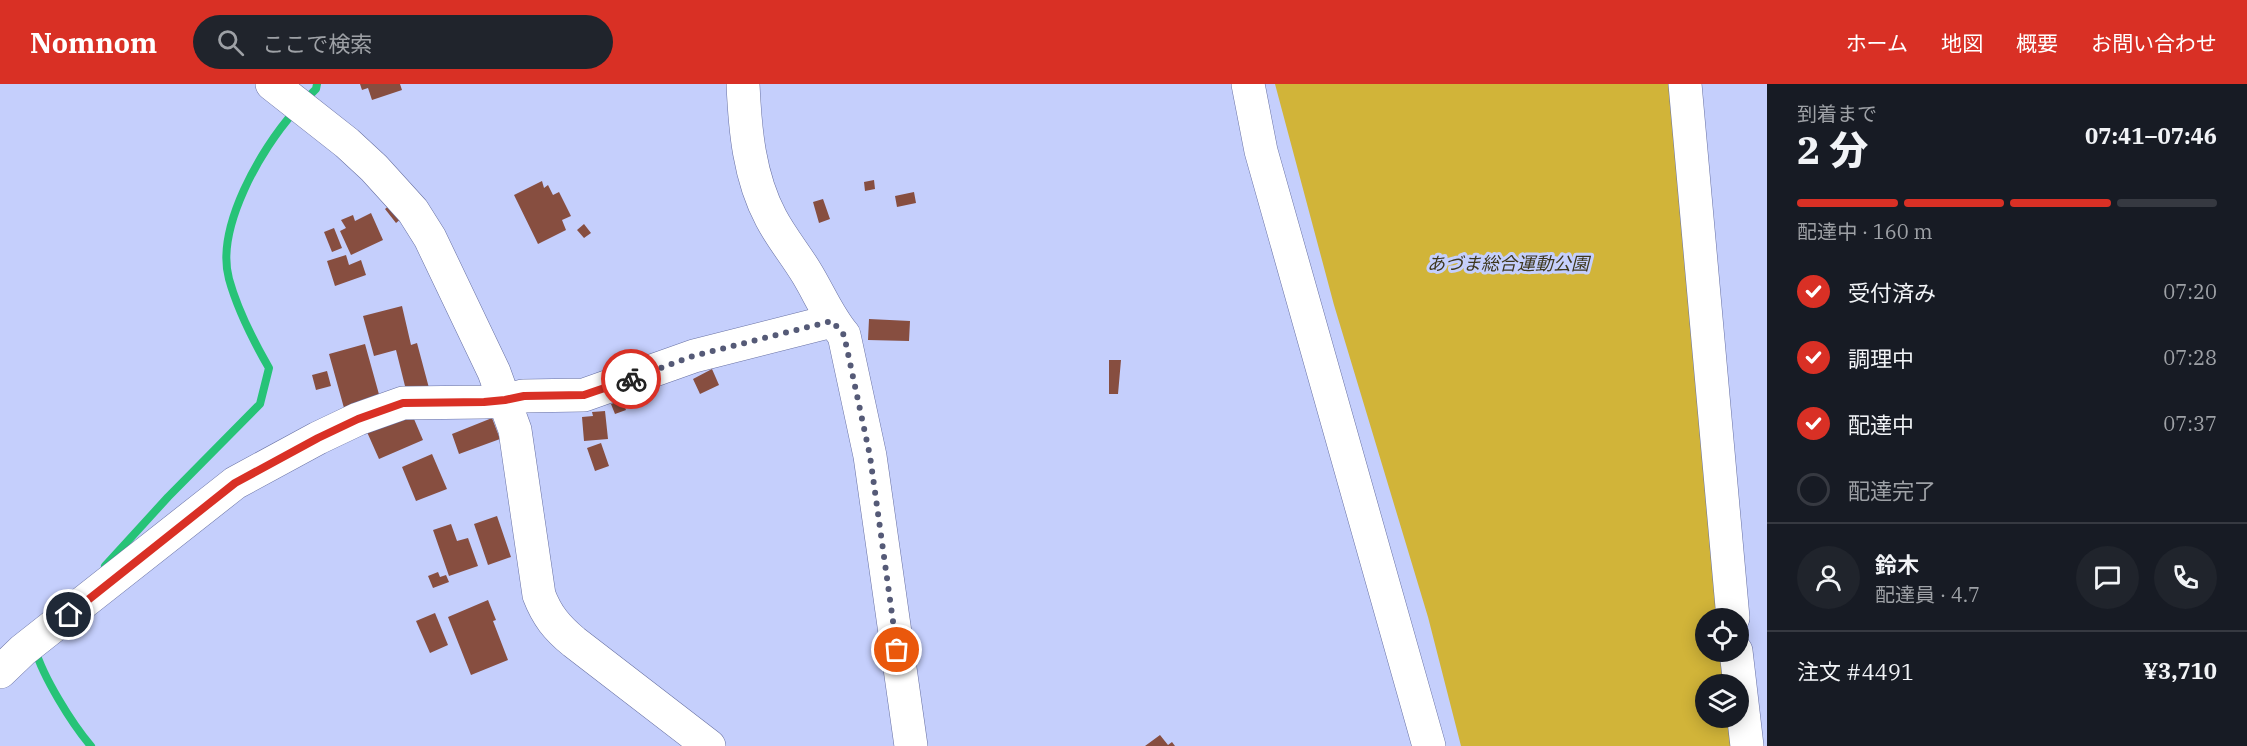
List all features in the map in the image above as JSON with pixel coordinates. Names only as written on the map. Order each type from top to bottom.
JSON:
[{"type":"street","points":[[272,84],[347,143],[391,185],[413,211],[445,266],[494,372],[515,430],[539,595],[546,613],[574,642],[709,746]]},
{"type":"street","points":[[742,84],[744,121],[760,194],[771,219],[807,274],[832,321],[844,335],[870,456],[911,746]]},
{"type":"street","points":[[1248,84],[1261,152],[1430,746]]},
{"type":"street","points":[[1685,84],[1732,608]]},
{"type":"street","points":[[0,672],[23,650],[235,483],[337,428],[403,403],[584,395],[693,356],[832,321]]},
{"type":"street","points":[[1737,662],[1747,746]]},
{"type":"green space","name":"あづま総合運動公園","points":[[1275,84],[1670,84],[1719,608],[1695,608],[1695,662],[1724,662],[1725,674],[1695,674],[1695,728],[1731,728],[1733,746],[1461,746],[1428,617],[1334,305]]},
{"type":"building","points":[[360,84],[400,84],[402,90],[372,100],[368,88],[362,90]]},
{"type":"building","points":[[874,180],[875,189],[865,191],[864,182]]},
{"type":"building","points":[[542,181],[544,188],[548,185],[553,195],[559,192],[571,216],[562,220],[566,230],[538,244],[514,195]]},
{"type":"building","points":[[914,192],[916,203],[897,207],[895,196]]},
{"type":"building","points":[[823,199],[830,219],[819,223],[813,202]]},
{"type":"building","points":[[392,203],[403,217],[396,223],[385,209]]},
{"type":"building","points":[[371,213],[383,240],[351,255],[340,231],[346,228],[341,220],[353,215],[355,221]]},
{"type":"building","points":[[584,224],[591,233],[584,238],[577,230]]},
{"type":"building","points":[[334,228],[342,248],[332,252],[324,232]]},
{"type":"building","points":[[346,255],[349,265],[361,260],[366,275],[335,286],[327,261]]},
{"type":"building","points":[[402,306],[411,345],[417,343],[429,388],[407,394],[396,350],[374,356],[363,316]]},
{"type":"building","points":[[869,319],[910,321],[909,341],[868,340]]},
{"type":"building","points":[[365,344],[380,398],[344,408],[329,354]]},
{"type":"building","points":[[1109,360],[1121,360],[1118,394],[1109,394]]},
{"type":"building","points":[[712,369],[719,385],[700,394],[693,379]]},
{"type":"building","points":[[327,371],[331,386],[316,390],[312,375]]},
{"type":"building","points":[[622,400],[626,410],[615,414],[611,404]]},
{"type":"building","points":[[605,411],[608,439],[584,441],[582,417],[593,416],[592,412]]},
{"type":"building","points":[[411,412],[423,440],[379,459],[367,432]]},
{"type":"building","points":[[492,418],[500,439],[459,454],[452,434]]},
{"type":"building","points":[[601,443],[609,466],[595,471],[587,448]]},
{"type":"building","points":[[432,454],[447,489],[416,501],[402,467]]},
{"type":"building","points":[[497,516],[511,557],[488,565],[474,524]]},
{"type":"building","points":[[451,524],[457,541],[468,538],[478,566],[449,576],[433,530]]},
{"type":"building","points":[[438,572],[440,577],[446,575],[449,582],[433,588],[428,576]]},
{"type":"building","points":[[488,600],[496,620],[493,621],[508,660],[471,675],[448,617]]},
{"type":"building","points":[[435,613],[448,645],[430,653],[416,621]]},
{"type":"building","points":[[1160,735],[1168,745],[1172,742],[1175,746],[1145,746]]},
{"type":"waterway","points":[[304,101],[316,89],[317,84]]},
{"type":"waterway","points":[[105,566],[168,497],[260,404],[269,368],[246,325],[232,290],[226,259],[229,237],[244,190],[268,147],[294,112]]},
{"type":"waterway","points":[[35,649],[44,673],[59,700],[91,746]]},
{"type":"way so far","points":[[631,379],[693,356],[832,321],[844,335],[870,456],[897,650]]},
{"type":"route","points":[[69,615],[235,483],[358,419],[403,403],[484,402],[524,396],[584,395],[631,379]]}]
